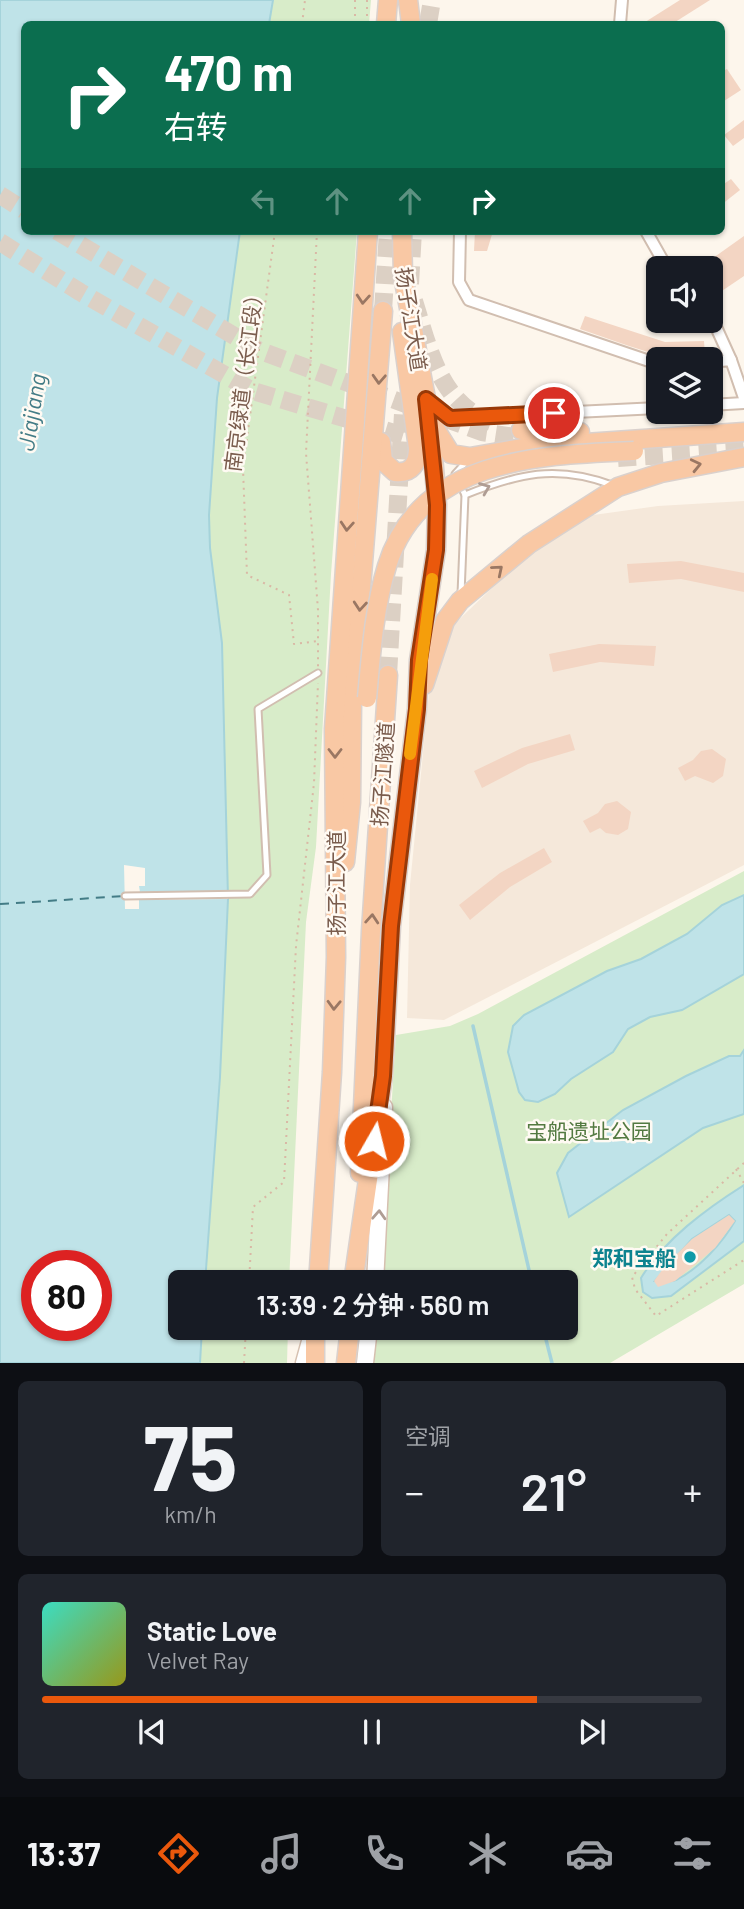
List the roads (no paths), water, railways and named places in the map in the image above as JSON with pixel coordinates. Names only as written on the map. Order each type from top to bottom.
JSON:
[{"type":"highway","points":[[387,21],[388,0]]},
{"type":"highway","points":[[408,0],[411,21]]},
{"type":"highway","name":"扬子江大道","points":[[319,1270],[332,1072],[336,957],[334,729],[368,235]]},
{"type":"highway","name":"扬子江大道","points":[[355,1270],[383,1076],[391,926],[417,709],[419,660],[436,550],[437,505],[430,420],[403,276],[402,235]]},
{"type":"highway","points":[[377,418],[383,461],[395,472],[410,470],[416,464],[418,448],[401,323],[403,276]]},
{"type":"highway","points":[[351,802],[352,701],[377,418],[383,311]]},
{"type":"highway","points":[[430,420],[451,453],[470,457],[528,447],[744,432]]},
{"type":"highway","points":[[522,430],[600,432],[744,422]]},
{"type":"highway","points":[[336,957],[351,802],[377,609],[388,564],[400,536],[433,498],[451,485],[504,464],[587,453],[634,451],[744,439]]},
{"type":"highway","points":[[417,709],[445,621],[460,601],[529,544],[618,487],[661,473],[744,457]]},
{"type":"highway","name":"扬子江隧道","points":[[362,1208],[360,1160],[369,958],[388,675]]},
{"type":"highway","points":[[314,1340],[315,1363]]},
{"type":"highway","points":[[346,1363],[349,1340]]},
{"type":"main road","points":[[382,0],[387,21]]},
{"type":"main road","points":[[412,21],[415,0]]},
{"type":"main road","points":[[376,1270],[385,1122],[383,1076]]},
{"type":"main road","points":[[304,1363],[311,1340]]},
{"type":"main road","points":[[365,1363],[368,1340]]},
{"type":"street","points":[[620,21],[622,0]]},
{"type":"street","points":[[460,235],[459,282],[469,300],[646,360]]},
{"type":"street","points":[[648,235],[660,256]]},
{"type":"street","points":[[719,333],[744,398]]},
{"type":"street","points":[[723,361],[731,360]]},
{"type":"street","points":[[426,399],[450,418],[646,409]]},
{"type":"street","points":[[723,404],[744,403]]},
{"type":"lane","points":[[460,601],[465,495],[455,474],[470,457]]},
{"type":"lane","points":[[465,495],[501,481],[551,471],[591,477],[618,487]]},
{"type":"lane","points":[[125,897],[250,894],[267,875],[258,709],[318,673]]},
{"type":"water","name":"Jiajiang","points":[[0,0],[273,0],[270,21],[21,21],[21,235],[239,235],[217,398],[209,515],[210,548],[222,643],[228,899],[220,1077],[206,1270],[168,1270],[168,1340],[201,1340],[200,1363],[0,1363]]},
{"type":"water","points":[[744,895],[744,974],[682,1010],[650,1017],[628,1029],[613,1052],[571,1079],[555,1094],[538,1102],[525,1100],[519,1092],[508,1052],[513,1026],[524,1015],[607,971],[641,959],[687,934],[722,905]]},
{"type":"water","points":[[744,1050],[744,1114],[703,1128],[569,1217],[557,1173],[568,1153],[623,1110],[729,1056],[740,1056]]},
{"type":"water","points":[[744,1185],[744,1241],[671,1296],[652,1298],[643,1292],[641,1278],[662,1250],[687,1226]],"holes":[[[729,1215],[735,1221],[724,1238],[693,1269],[674,1281],[655,1281],[692,1239]]]},
{"type":"waterway","points":[[473,1026],[529,1270]]},
{"type":"waterway","points":[[546,1340],[552,1363]]},
{"type":"tunnel","points":[[428,21],[432,0]]},
{"type":"tunnel","points":[[0,195],[21,208]]},
{"type":"tunnel","points":[[64,235],[258,350],[482,432],[541,441]]},
{"type":"tunnel","points":[[383,311],[388,235]]},
{"type":"tunnel","points":[[410,284],[413,235]]},
{"type":"tunnel","points":[[0,242],[80,292],[253,391],[431,444]]},
{"type":"tunnel","points":[[414,301],[431,355],[448,388],[459,402],[491,422]]},
{"type":"tunnel","points":[[388,675],[404,396]]},
{"type":"tunnel","points":[[618,458],[744,450]]},
{"type":"place","name":"郑和宝船","points":[[690,1257]]},
{"type":"park label","name":"宝船遗址公园","points":[[589,1130]]}]
